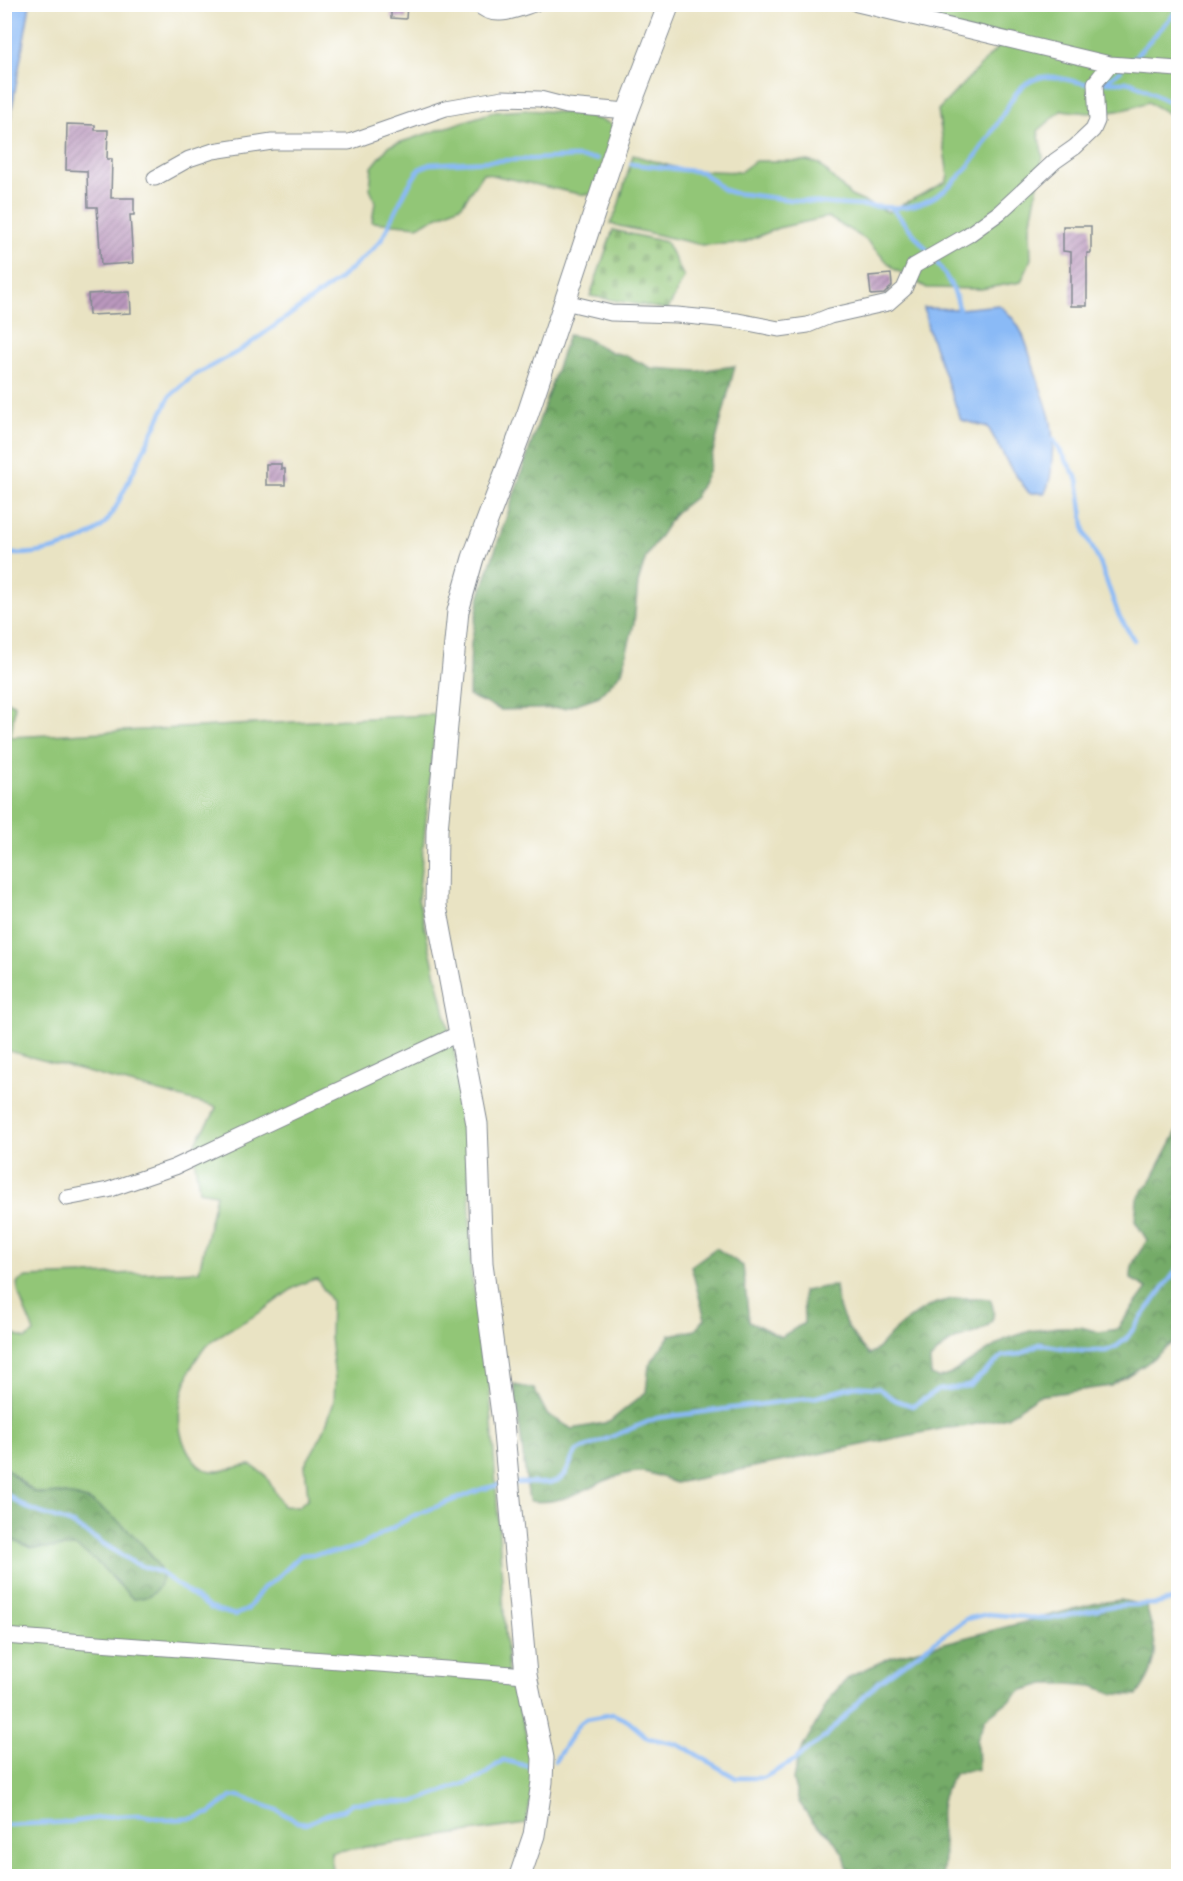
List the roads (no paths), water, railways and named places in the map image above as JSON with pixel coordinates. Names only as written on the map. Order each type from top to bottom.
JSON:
[{"type":"main road","points":[[520,1876],[534,1835],[542,1782],[540,1740],[526,1675],[503,1422],[482,1263],[477,1124],[436,906],[438,830],[458,611],[473,558],[565,302],[628,111],[669,4]]},
{"type":"street","points":[[478,4],[486,12],[495,14],[534,4]]},
{"type":"street","points":[[857,4],[1110,64],[1179,69]]},
{"type":"street","points":[[565,302],[611,313],[677,315],[779,329],[795,328],[830,316],[888,303],[904,289],[915,266],[994,217],[1093,130],[1097,121],[1095,83],[1110,64]]},
{"type":"street","points":[[156,178],[189,159],[213,151],[272,142],[349,142],[446,108],[503,98],[540,99],[567,106],[628,111]]},
{"type":"street","points":[[67,1198],[108,1190],[175,1167],[460,1033]]},
{"type":"street","points":[[4,1636],[526,1675]]},
{"type":"water","points":[[4,5],[30,5],[5,148]]},
{"type":"water","points":[[999,305],[1013,319],[1022,334],[1051,421],[1053,443],[1050,480],[1045,493],[1029,493],[1010,467],[988,427],[961,420],[928,329],[924,308],[960,309]]},
{"type":"waterway","points":[[1130,62],[1178,10]]},
{"type":"waterway","points":[[1106,81],[1121,70]]},
{"type":"waterway","points":[[631,164],[702,172],[724,190],[734,193],[836,204],[892,207],[915,205],[943,192],[966,169],[1013,98],[1025,84],[1044,77],[1092,84]]},
{"type":"waterway","points":[[1100,82],[1131,82],[1178,106]]},
{"type":"waterway","points":[[4,553],[41,552],[66,546],[102,527],[116,507],[170,396],[193,376],[241,350],[337,281],[373,249],[382,239],[419,169],[430,164],[575,157],[597,159]]},
{"type":"waterway","points":[[891,207],[944,273],[952,287],[959,314]]},
{"type":"waterway","points":[[1053,439],[1078,480],[1085,533],[1100,563],[1119,616],[1134,640]]},
{"type":"waterway","points":[[515,1483],[556,1481],[566,1473],[577,1451],[657,1418],[817,1397],[855,1386],[878,1388],[895,1400],[913,1406],[938,1390],[969,1386],[1003,1356],[1020,1354],[1039,1344],[1082,1351],[1106,1351],[1126,1339],[1178,1268]]},
{"type":"waterway","points":[[4,1493],[27,1508],[72,1524],[134,1563],[161,1573],[210,1608],[235,1615],[247,1610],[263,1588],[301,1555],[338,1552],[360,1546],[415,1515],[482,1489],[503,1484]]},
{"type":"waterway","points":[[555,1761],[579,1724],[586,1719],[613,1714],[628,1721],[648,1738],[676,1744],[736,1778],[763,1778],[792,1762],[826,1736],[877,1683],[966,1619],[988,1614],[1050,1619],[1112,1606],[1156,1604],[1176,1599]]},
{"type":"waterway","points":[[4,1825],[71,1822],[113,1816],[141,1815],[168,1820],[195,1818],[210,1813],[231,1797],[239,1796],[277,1810],[298,1822],[308,1823],[327,1814],[343,1810],[352,1803],[414,1802],[480,1778],[503,1760],[532,1767]]}]
